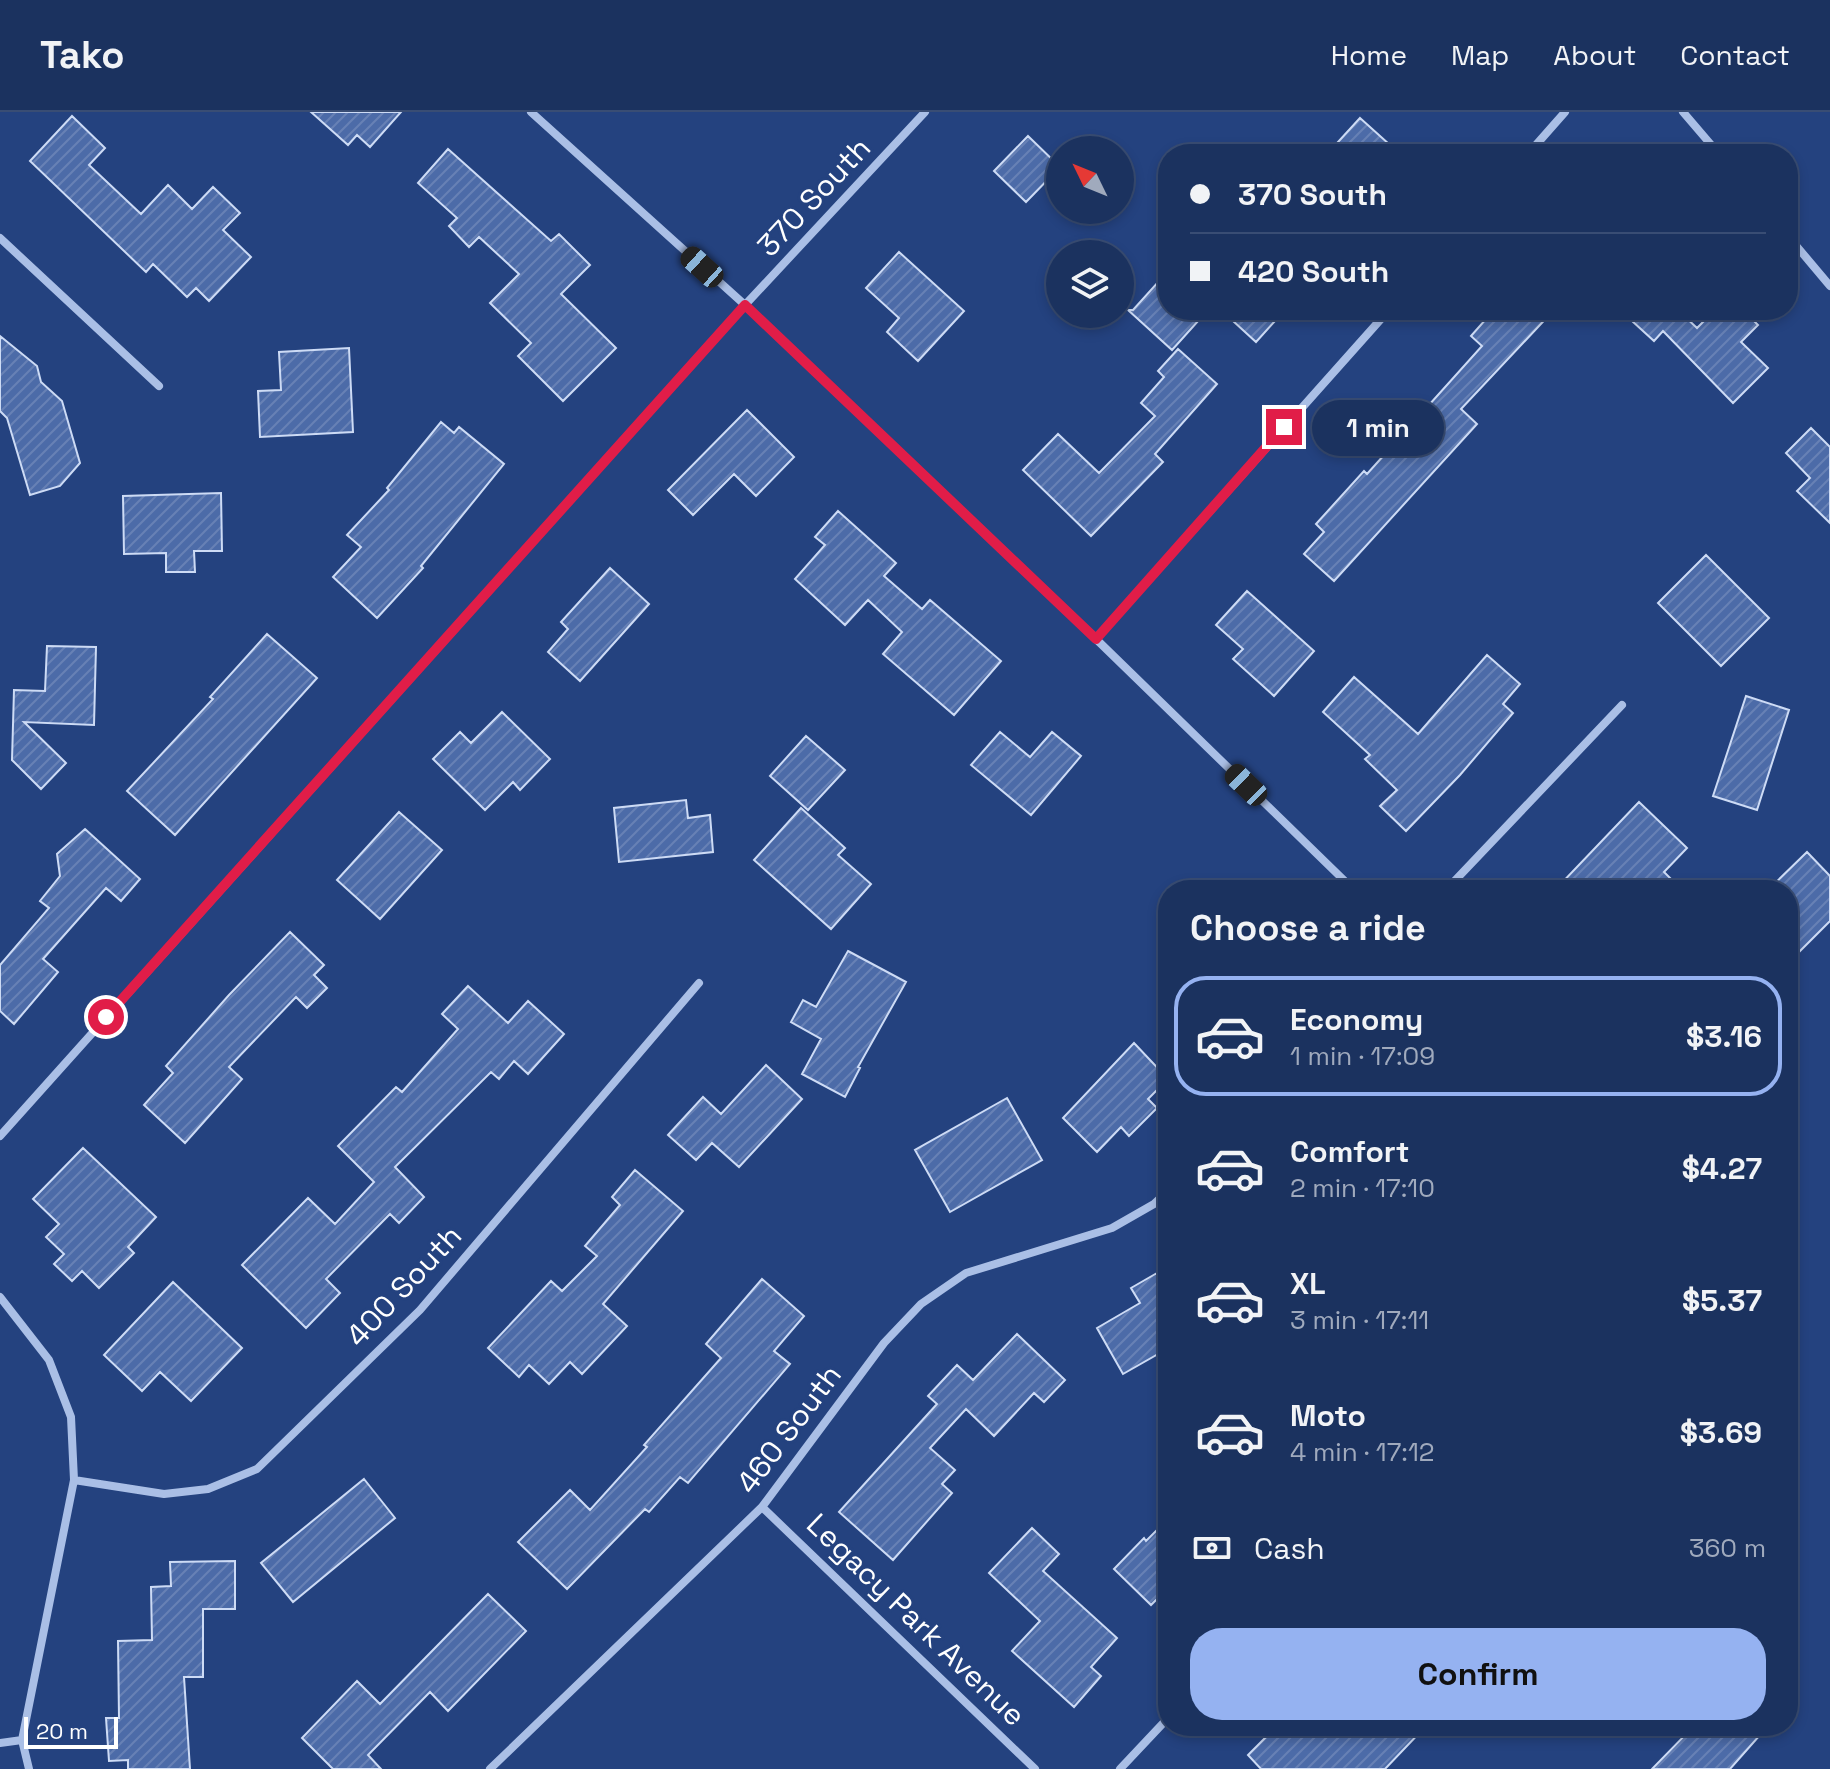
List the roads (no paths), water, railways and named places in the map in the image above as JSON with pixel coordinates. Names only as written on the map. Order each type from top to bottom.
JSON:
[{"type":"street","points":[[531,112],[745,305],[1344,880]]},
{"type":"street","name":"370 South","points":[[0,1136],[745,305],[925,112]]},
{"type":"street","points":[[1537,144],[1565,112]]},
{"type":"street","points":[[1683,112],[1710,144]]},
{"type":"street","points":[[0,238],[159,386]]},
{"type":"street","points":[[1798,248],[1830,286]]},
{"type":"street","points":[[1096,639],[1380,320]]},
{"type":"street","points":[[1456,880],[1622,705]]},
{"type":"street","name":"400 South","points":[[74,1480],[164,1494],[208,1489],[257,1469],[420,1310],[699,983]]},
{"type":"street","name":"460 South","points":[[490,1769],[762,1507],[884,1343],[921,1304],[966,1273],[1112,1228],[1158,1200]]},
{"type":"street","points":[[0,1297],[49,1360],[71,1417],[74,1480],[22,1740],[29,1769]]},
{"type":"street","name":"Legacy Park Avenue","points":[[762,1507],[1035,1769]]},
{"type":"street","points":[[1120,1769],[1158,1729]]},
{"type":"street","points":[[0,1743],[22,1740]]}]
